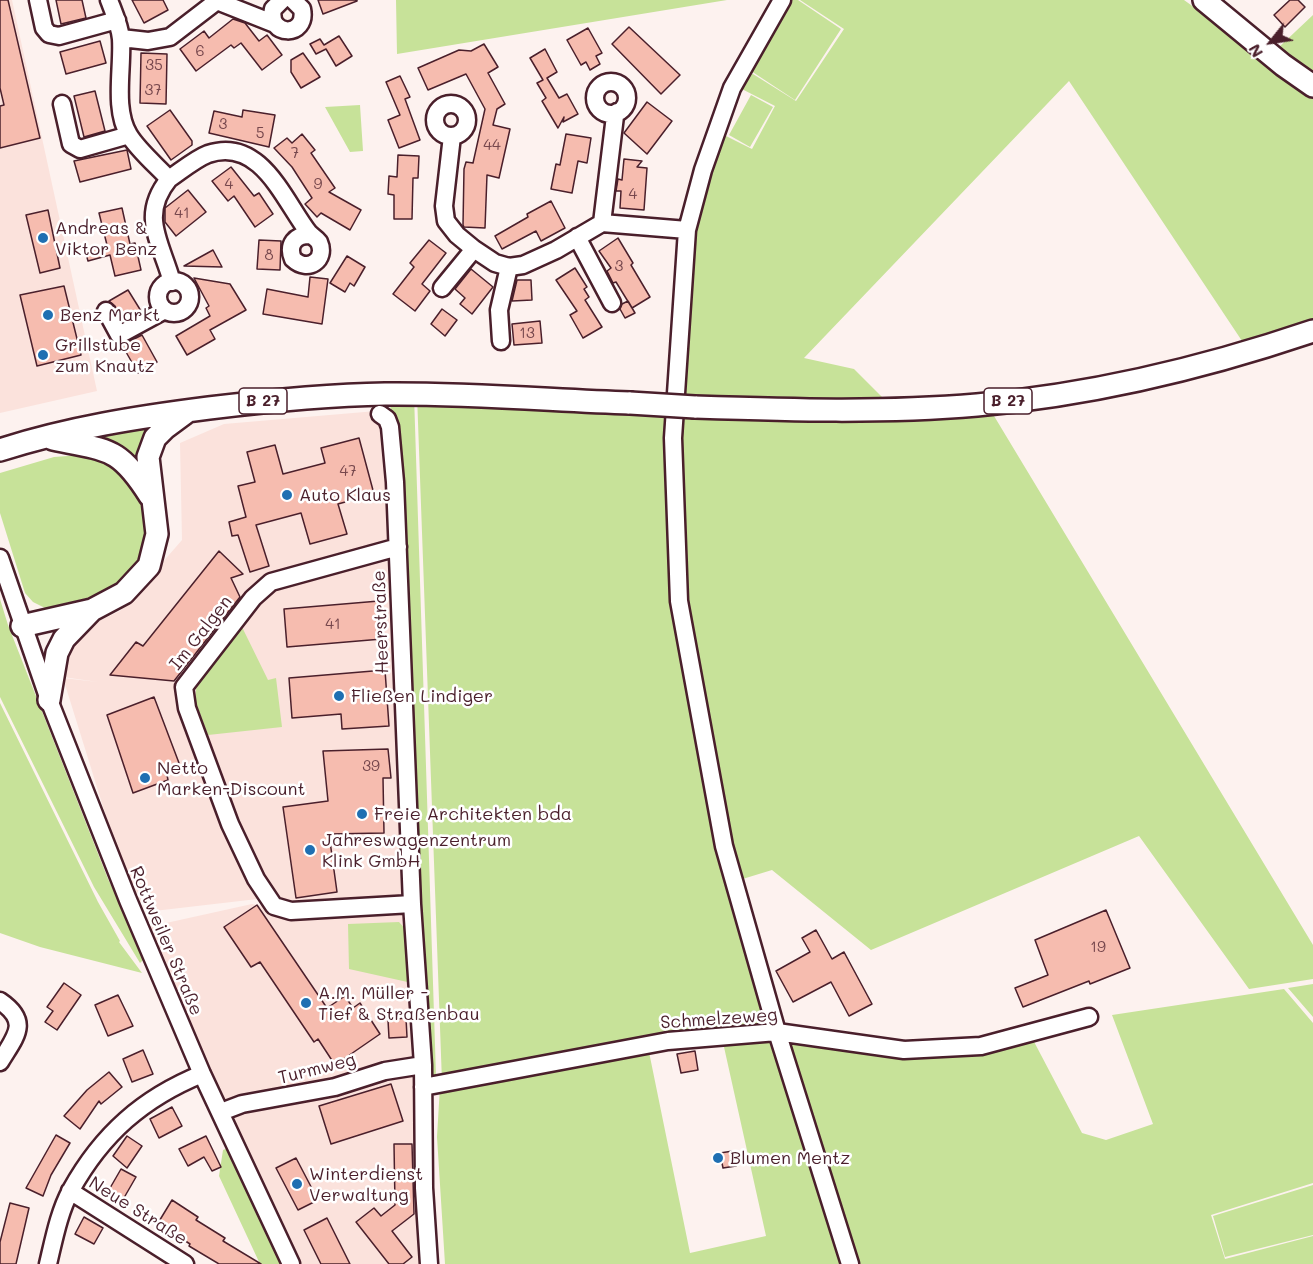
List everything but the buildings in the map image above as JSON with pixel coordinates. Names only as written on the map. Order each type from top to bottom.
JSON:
[{"type":"main road","points":[[1204,0],[1283,65],[1313,86]]},
{"type":"main road","name":"B 27","points":[[6,448],[104,424],[188,411],[264,401],[387,394],[788,410],[976,405],[1061,394],[1159,376],[1252,352],[1313,332]]},
{"type":"main road","points":[[22,626],[92,610],[124,593],[149,566],[157,534],[148,457],[155,438],[188,411]]},
{"type":"main road","points":[[44,437],[109,451],[122,460],[136,475],[154,502]]},
{"type":"main road","points":[[49,700],[57,653],[64,639],[92,610]]},
{"type":"street","points":[[38,0],[44,28],[49,34],[59,36],[117,20]]},
{"type":"street","points":[[109,0],[121,38],[123,120],[129,135],[169,179]]},
{"type":"street","points":[[275,24],[273,9],[282,0]]},
{"type":"street","points":[[121,38],[148,41],[170,37],[218,1],[289,30],[300,24],[303,19],[302,9],[293,0]]},
{"type":"street","points":[[782,0],[732,88],[703,170],[687,230],[673,438],[679,601],[724,846],[777,1032],[850,1264]]},
{"type":"street","points":[[62,104],[71,144],[80,149],[129,135]]},
{"type":"street","points":[[602,223],[617,112]]},
{"type":"street","points":[[452,136],[444,206],[446,221],[474,249],[495,263],[509,267],[523,265],[556,250],[602,223],[687,230]]},
{"type":"street","points":[[172,282],[154,231],[153,212],[158,193],[169,179],[207,155],[222,151],[243,153],[259,163],[276,183],[311,235]]},
{"type":"street","points":[[578,237],[612,303]]},
{"type":"street","points":[[442,288],[474,249]]},
{"type":"street","points":[[501,341],[499,310],[509,267]]},
{"type":"street","points":[[172,282],[185,286],[189,295],[188,304],[180,312],[165,310],[161,306],[158,295],[163,286],[172,282]]},
{"type":"street","points":[[106,310],[119,335],[165,310]]},
{"type":"street","name":"Heerstraße","points":[[380,414],[387,418],[390,427],[395,482],[412,904],[423,1065],[424,1188],[429,1264]]},
{"type":"street","name":"Im Galgen","points":[[398,547],[271,582],[253,598],[184,687],[187,708],[230,824],[255,879],[274,906],[291,911],[412,904]]},
{"type":"street","name":"Rottweiler Straße","points":[[0,558],[49,700],[117,875],[202,1074],[291,1264]]},
{"type":"street","points":[[0,1001],[11,1008],[18,1018],[19,1026],[0,1062]]},
{"type":"street","name":"Schmelzeweg","points":[[423,1087],[668,1041],[777,1032],[904,1050],[981,1046],[1089,1017]]},
{"type":"street","name":"Turmweg","points":[[221,1112],[242,1104],[335,1087],[385,1071],[423,1065]]},
{"type":"street","points":[[48,1264],[58,1224],[70,1191],[95,1154],[121,1122],[152,1099],[202,1074]]},
{"type":"street","name":"Neue Straße","points":[[70,1191],[185,1264]]},
{"type":"shaded area","points":[[0,0],[12,0],[97,391],[0,413]]},
{"type":"shaded area","points":[[388,410],[427,1264],[295,1264],[232,1132],[148,927],[252,904],[273,908],[266,898],[154,911],[140,902],[110,829],[63,678],[98,682],[63,677],[64,661],[74,639],[94,623],[120,611],[182,540],[180,443],[224,424]]},
{"type":"green space","points":[[396,0],[727,0],[397,54]]},
{"type":"green space","points":[[789,0],[798,0],[841,29],[795,100],[745,67]]},
{"type":"green space","points":[[800,0],[1184,0],[1313,93],[1313,324],[1246,347],[1069,81],[804,358],[854,369],[890,405],[677,399],[690,229],[720,133],[752,149],[775,106],[736,86],[745,69],[796,101],[844,29]]},
{"type":"green space","points":[[1313,15],[1313,72],[1278,48]]},
{"type":"green space","points":[[751,95],[773,107],[750,147],[729,135]]},
{"type":"green space","points":[[360,105],[363,151],[350,152],[325,107]]},
{"type":"green space","points":[[388,395],[414,395],[436,1076],[429,1078],[393,420]]},
{"type":"green space","points":[[417,395],[674,402],[677,600],[722,846],[775,1030],[442,1082]]},
{"type":"green space","points":[[985,401],[1313,945],[1313,979],[1249,989],[1139,836],[871,950],[772,870],[736,881],[680,602],[677,403]]},
{"type":"green space","points":[[160,421],[144,474],[87,437]]},
{"type":"green space","points":[[95,454],[113,462],[143,496],[149,521],[137,566],[122,582],[100,595],[45,608],[33,602],[25,593],[0,513],[0,473],[54,457]]},
{"type":"green space","points":[[0,599],[8,625],[108,879],[144,954],[140,963],[94,887],[0,697]]},
{"type":"green space","points":[[242,627],[268,680],[276,678],[282,727],[208,735],[195,700],[197,682]]},
{"type":"green space","points":[[0,703],[119,942],[142,973],[40,947],[0,933]]},
{"type":"green space","points":[[399,922],[408,932],[412,983],[349,969],[348,924]]},
{"type":"green space","points":[[1313,984],[1313,1017],[1288,988]]},
{"type":"green space","points":[[1284,989],[1313,1023],[1313,1183],[1211,1215],[1225,1259],[1313,1236],[1313,1264],[854,1264],[780,1035],[923,1058],[980,1050],[1031,1036],[1082,1133],[1106,1140],[1153,1124],[1112,1015]]},
{"type":"green space","points":[[776,1033],[848,1264],[445,1264],[437,1137],[440,1086],[648,1047],[690,1253],[766,1236],[722,1038]]},
{"type":"green space","points":[[228,1148],[287,1264],[260,1264],[219,1176],[223,1150]]},
{"type":"green space","points":[[1313,1185],[1313,1235],[1225,1257],[1213,1216]]},
{"type":"place","name":"Andreas & Viktor Benz","points":[[43,238]]},
{"type":"place","name":"Benz Markt","points":[[48,315]]},
{"type":"place","name":"Grillstube zum Knautz","points":[[43,355]]},
{"type":"place","name":"Auto Klaus","points":[[287,495]]},
{"type":"place","name":"Fließen Lindiger","points":[[339,696]]},
{"type":"place","name":"Netto Marken-Discount","points":[[145,778]]},
{"type":"place","name":"Freie Architekten bda","points":[[362,814]]},
{"type":"place","name":"Jahreswagenzentrum Klink GmbH","points":[[310,850]]},
{"type":"place","name":"A.M. Müller - Tief & Straßenbau","points":[[306,1003]]},
{"type":"place","name":"Blumen Mentz","points":[[718,1158]]},
{"type":"place","name":"Winterdienst Verwaltung","points":[[297,1184]]}]
